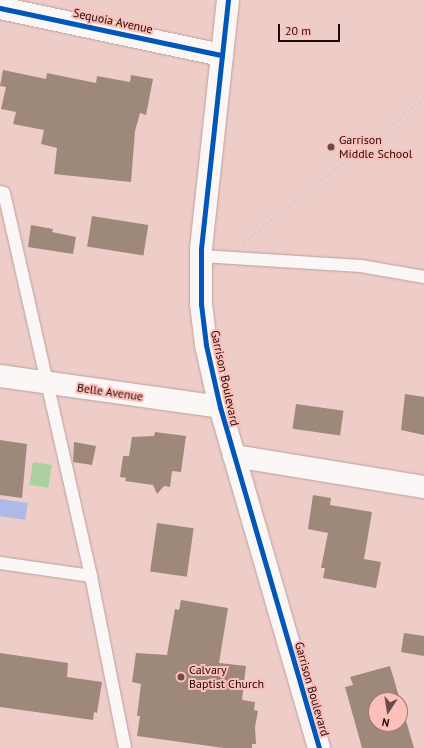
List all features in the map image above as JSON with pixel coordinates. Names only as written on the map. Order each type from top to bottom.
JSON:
[{"type":"main road","name":"Garrison Boulevard","points":[[228,0],[201,256],[201,304],[206,345],[220,408],[319,748]]},
{"type":"main road","name":"Sequoia Avenue","points":[[0,8],[222,55]]},
{"type":"main road","name":"Belle Avenue","points":[[0,376],[220,408]]},
{"type":"main road","points":[[234,456],[424,487]]},
{"type":"lane","points":[[0,192],[4,193],[48,383],[91,576],[125,748]]},
{"type":"lane","points":[[201,256],[361,266],[424,277]]},
{"type":"lane","points":[[0,563],[91,576]]},
{"type":"path","points":[[244,242],[424,99]]},
{"type":"green space","points":[[33,462],[52,465],[48,488],[29,485]]},
{"type":"water","points":[[0,499],[28,503],[25,520],[0,516]]},
{"type":"building","points":[[3,70],[46,79],[47,73],[96,83],[97,76],[130,82],[131,75],[153,79],[146,115],[140,113],[135,131],[131,182],[54,174],[57,148],[41,144],[44,130],[13,124],[16,112],[1,109],[6,87],[0,86]]},
{"type":"building","points":[[92,216],[148,225],[143,256],[87,247]]},
{"type":"building","points":[[31,225],[53,229],[52,232],[76,237],[73,254],[28,247]]},
{"type":"building","points":[[405,394],[424,397],[424,435],[401,430]]},
{"type":"building","points":[[296,404],[344,411],[340,435],[293,429]]},
{"type":"building","points":[[155,432],[186,436],[181,472],[172,471],[170,487],[164,486],[157,494],[153,485],[125,481],[126,478],[120,477],[123,456],[129,456],[132,437],[154,436]]},
{"type":"building","points":[[0,440],[27,444],[22,498],[0,495]]},
{"type":"building","points":[[74,442],[96,446],[92,465],[73,462]]},
{"type":"building","points":[[313,495],[331,498],[330,505],[372,512],[364,559],[381,562],[376,588],[323,578],[325,568],[321,568],[328,533],[308,529]]},
{"type":"building","points":[[157,523],[194,528],[187,577],[150,572]]},
{"type":"building","points":[[181,600],[228,608],[219,663],[246,666],[242,700],[255,702],[254,710],[258,711],[255,727],[256,744],[252,744],[252,748],[224,748],[137,736],[140,716],[137,716],[141,684],[132,682],[136,653],[167,655],[175,609],[179,610]]},
{"type":"building","points":[[404,633],[424,636],[424,656],[401,652]]},
{"type":"building","points":[[0,653],[68,663],[67,677],[102,682],[97,713],[94,712],[93,720],[0,707]]},
{"type":"building","points":[[390,666],[398,692],[368,692],[368,732],[408,732],[408,727],[414,748],[362,748],[345,687],[353,685],[350,677]]},
{"type":"cycle path","points":[[228,0],[201,249],[201,304],[206,345],[220,407],[319,748]]},
{"type":"cycle path","points":[[0,8],[222,55]]},
{"type":"place","name":"Garrison Middle School","points":[[331,147]]},
{"type":"place","name":"Calvary Baptist Church","points":[[181,677]]}]
